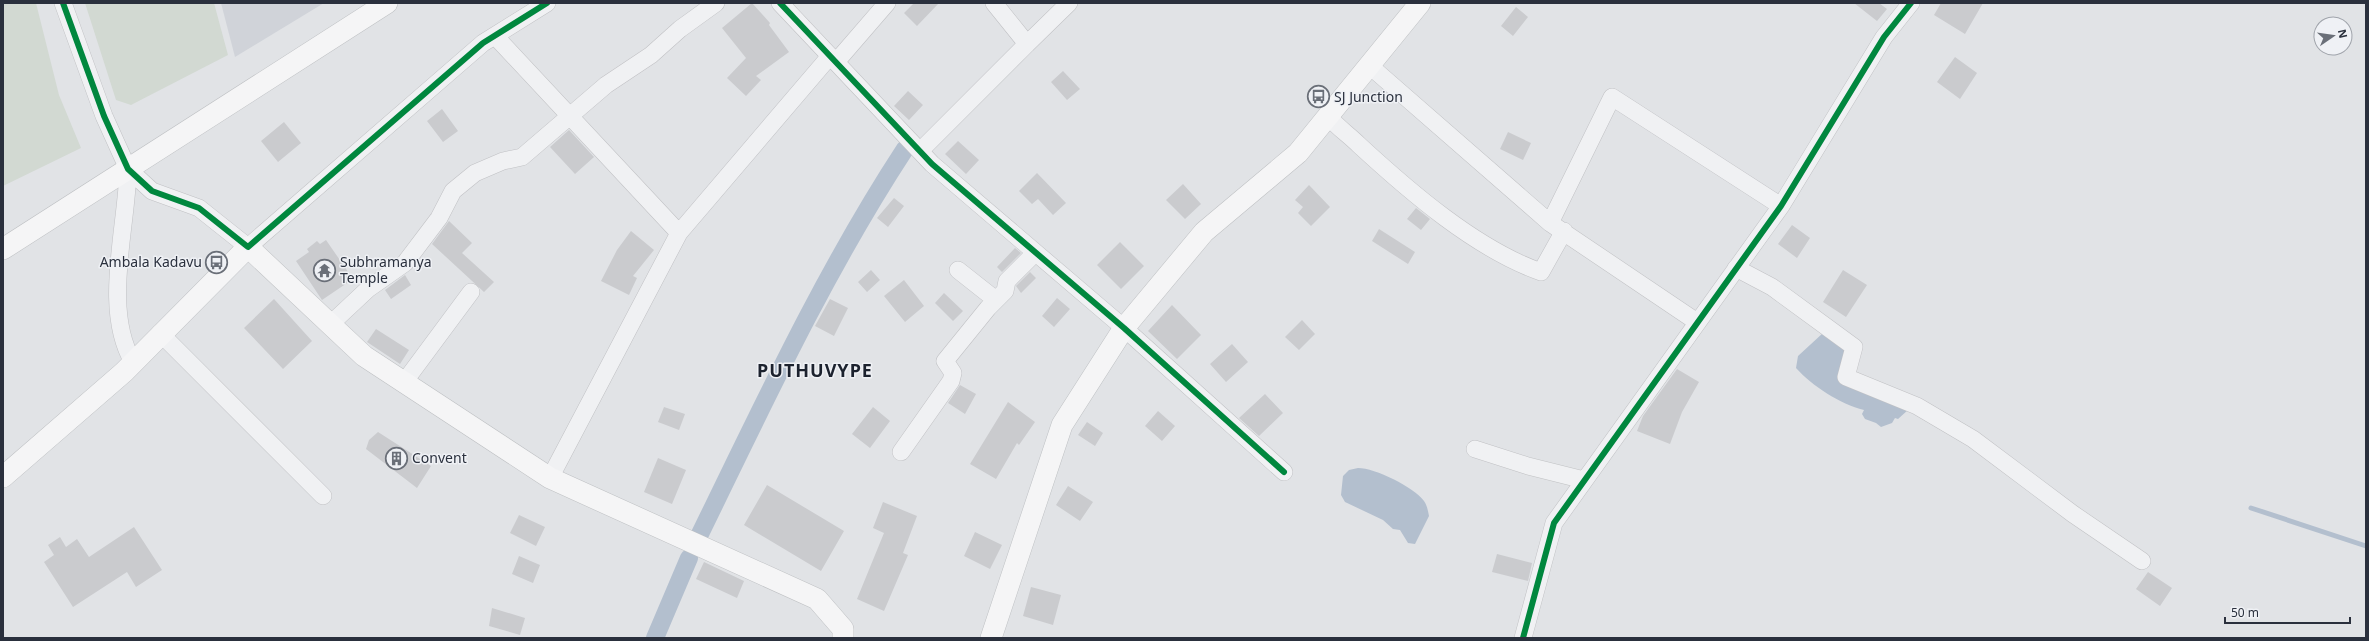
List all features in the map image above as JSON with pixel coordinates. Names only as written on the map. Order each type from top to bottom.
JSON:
[{"type":"main road","points":[[3,249],[387,3]]},
{"type":"main road","points":[[991,638],[1062,425],[1124,328],[1204,232],[1298,153],[1370,66],[1418,4]]},
{"type":"main road","points":[[3,477],[133,362],[160,333],[248,247],[364,356],[405,381],[550,478],[817,599],[843,629],[843,638]]},
{"type":"street","points":[[63,3],[104,116],[128,169],[152,191],[199,208],[248,247],[483,43],[547,3]]},
{"type":"street","points":[[333,326],[337,318],[368,289],[410,256],[439,218],[452,191],[475,173],[503,161],[522,157],[606,85],[651,55],[680,29],[716,3]]},
{"type":"street","points":[[780,3],[920,151],[1035,253],[1124,328],[1284,472]]},
{"type":"street","points":[[550,478],[679,233],[833,59],[887,3]]},
{"type":"street","points":[[994,3],[1027,44]]},
{"type":"street","points":[[920,151],[1068,3]]},
{"type":"street","points":[[1523,638],[1554,523],[1781,206],[1884,37],[1910,3]]},
{"type":"street","points":[[494,36],[679,233]]},
{"type":"street","points":[[1370,66],[1557,227],[1697,322]]},
{"type":"street","points":[[1328,116],[1386,170],[1437,212],[1515,263],[1541,272],[1557,227],[1612,97],[1781,206]]},
{"type":"street","points":[[128,169],[128,196],[121,229],[118,296],[120,329],[126,350],[133,362]]},
{"type":"street","points":[[901,452],[951,381],[953,373],[945,361],[1005,291],[1007,281],[1035,253]]},
{"type":"street","points":[[1736,268],[1772,287],[1854,347],[1846,377],[1917,406],[1973,439],[2073,514],[2142,561]]},
{"type":"street","points":[[958,270],[996,300]]},
{"type":"street","points":[[405,381],[471,292]]},
{"type":"street","points":[[160,333],[323,496]]},
{"type":"street","points":[[1475,449],[1522,464],[1584,480]]},
{"type":"shaded area","points":[[3,3],[36,3],[59,95],[81,148],[3,186]]},
{"type":"shaded area","points":[[85,3],[214,3],[228,55],[131,105],[116,100]]},
{"type":"shaded area","points":[[221,3],[324,3],[235,57]]},
{"type":"water","points":[[1823,333],[1845,347],[1844,368],[1908,410],[1898,419],[1895,418],[1892,423],[1881,427],[1876,423],[1865,419],[1862,414],[1864,410],[1827,394],[1803,375],[1796,368],[1798,356]]},
{"type":"water","points":[[1358,468],[1374,471],[1394,479],[1412,490],[1424,501],[1427,506],[1429,516],[1415,544],[1408,543],[1400,530],[1393,529],[1383,520],[1345,502],[1341,495],[1343,476],[1349,470]]},
{"type":"building","points":[[752,3],[770,23],[769,25],[789,52],[756,76],[761,80],[746,96],[727,78],[746,58],[722,28]]},
{"type":"building","points":[[914,3],[939,3],[917,26],[904,13]]},
{"type":"building","points":[[1854,3],[1879,3],[1887,9],[1877,21]]},
{"type":"building","points":[[1941,3],[1983,3],[1965,34],[1934,15]]},
{"type":"building","points":[[1516,7],[1528,17],[1513,36],[1501,26]]},
{"type":"building","points":[[1955,57],[1977,73],[1960,99],[1937,82]]},
{"type":"building","points":[[1063,71],[1080,89],[1067,100],[1051,82]]},
{"type":"building","points":[[908,91],[923,105],[909,120],[894,106]]},
{"type":"building","points":[[442,109],[458,131],[443,142],[427,121]]},
{"type":"building","points":[[284,122],[301,143],[278,162],[261,141]]},
{"type":"building","points":[[569,130],[594,157],[575,174],[550,147]]},
{"type":"building","points":[[1508,132],[1531,143],[1523,160],[1500,149]]},
{"type":"building","points":[[958,141],[979,160],[966,174],[945,154]]},
{"type":"building","points":[[1037,173],[1066,203],[1053,215],[1038,199],[1032,204],[1019,191]]},
{"type":"building","points":[[1183,184],[1201,204],[1185,219],[1166,200]]},
{"type":"building","points":[[1309,185],[1330,207],[1311,226],[1298,213],[1303,207],[1295,200]]},
{"type":"building","points":[[894,198],[904,206],[888,227],[877,218]]},
{"type":"building","points":[[1416,208],[1430,219],[1421,230],[1407,219]]},
{"type":"building","points":[[449,221],[472,243],[462,253],[494,282],[484,292],[432,244]]},
{"type":"building","points":[[1792,225],[1810,238],[1797,258],[1778,244]]},
{"type":"building","points":[[1379,229],[1415,252],[1408,264],[1372,241]]},
{"type":"building","points":[[631,231],[654,250],[633,276],[637,278],[629,295],[601,281],[617,250]]},
{"type":"building","name":"Subhramanya Temple","points":[[326,240],[353,279],[322,300],[296,261],[309,252],[307,249],[317,241],[320,244]]},
{"type":"building","points":[[1120,242],[1144,266],[1121,289],[1097,265]]},
{"type":"building","points":[[1015,248],[1021,253],[1002,272],[997,267]]},
{"type":"building","points":[[871,270],[880,280],[867,292],[858,282]]},
{"type":"building","points":[[1843,270],[1867,285],[1846,317],[1823,302]]},
{"type":"building","points":[[1030,272],[1036,278],[1021,293],[1016,286]]},
{"type":"building","points":[[405,275],[411,285],[391,299],[385,290]]},
{"type":"building","points":[[904,280],[924,306],[905,322],[884,296]]},
{"type":"building","points":[[944,293],[963,311],[953,321],[935,303]]},
{"type":"building","points":[[1057,298],[1070,309],[1054,327],[1042,316]]},
{"type":"building","points":[[274,299],[312,341],[283,369],[244,328]]},
{"type":"building","points":[[830,299],[848,308],[834,336],[815,326]]},
{"type":"building","points":[[1172,305],[1201,335],[1177,359],[1148,331]]},
{"type":"building","points":[[1302,320],[1315,334],[1299,350],[1285,337]]},
{"type":"building","points":[[376,329],[409,350],[400,364],[367,342]]},
{"type":"building","points":[[1232,344],[1248,362],[1226,382],[1210,364]]},
{"type":"building","points":[[1677,369],[1699,382],[1682,412],[1670,444],[1637,431],[1643,416]]},
{"type":"building","points":[[960,385],[976,394],[965,414],[948,403]]},
{"type":"building","points":[[1265,394],[1283,413],[1259,436],[1239,418]]},
{"type":"building","points":[[1008,402],[1035,422],[1019,445],[1017,443],[996,479],[970,464]]},
{"type":"building","points":[[664,407],[685,414],[679,430],[658,422]]},
{"type":"building","points":[[873,407],[890,421],[870,448],[852,434]]},
{"type":"building","points":[[1158,411],[1175,426],[1162,441],[1145,426]]},
{"type":"building","points":[[1087,422],[1103,433],[1095,446],[1078,435]]},
{"type":"building","name":"Convent","points":[[378,432],[431,466],[417,488],[366,449],[369,440]]},
{"type":"building","points":[[658,458],[686,470],[672,504],[644,492]]},
{"type":"building","points":[[767,485],[844,531],[821,571],[744,525]]},
{"type":"building","points":[[1068,486],[1093,502],[1080,521],[1056,505]]},
{"type":"building","points":[[883,502],[917,516],[903,553],[908,555],[884,611],[857,599],[884,533],[873,528]]},
{"type":"building","points":[[519,515],[545,527],[536,546],[510,533]]},
{"type":"building","points":[[134,527],[162,570],[136,587],[127,572],[73,607],[44,562],[54,555],[48,545],[60,537],[66,547],[77,539],[89,557]]},
{"type":"building","points":[[975,532],[1002,545],[990,569],[964,556]]},
{"type":"building","points":[[1497,554],[1532,563],[1528,581],[1492,572]]},
{"type":"building","points":[[519,556],[540,565],[533,583],[512,574]]},
{"type":"building","points":[[704,562],[744,581],[737,598],[696,579]]},
{"type":"building","points":[[2148,572],[2172,588],[2160,606],[2136,589]]},
{"type":"building","points":[[1031,587],[1061,595],[1053,625],[1023,616]]},
{"type":"building","points":[[492,608],[525,618],[520,635],[489,626]]},
{"type":"waterway","points":[[699,536],[796,339],[848,243],[905,149]]},
{"type":"waterway","points":[[2251,508],[2366,546]]},
{"type":"waterway","points":[[655,638],[689,558]]},
{"type":"cycle path","points":[[63,3],[104,116],[128,169],[152,191],[199,208],[248,247],[483,43],[547,3]]},
{"type":"cycle path","points":[[780,3],[932,164],[1124,328],[1284,472]]},
{"type":"cycle path","points":[[1523,638],[1554,523],[1781,206],[1884,37],[1911,3]]},
{"type":"place","name":"SJ Junction","points":[[1319,97]]},
{"type":"place","name":"Ambala Kadavu","points":[[217,262]]},
{"type":"place","name":"Subhramanya Temple","points":[[324,270]]},
{"type":"place","name":"Convent","points":[[397,458]]},
{"type":"district","name":"PUTHUVYPE","points":[[815,371]]}]
